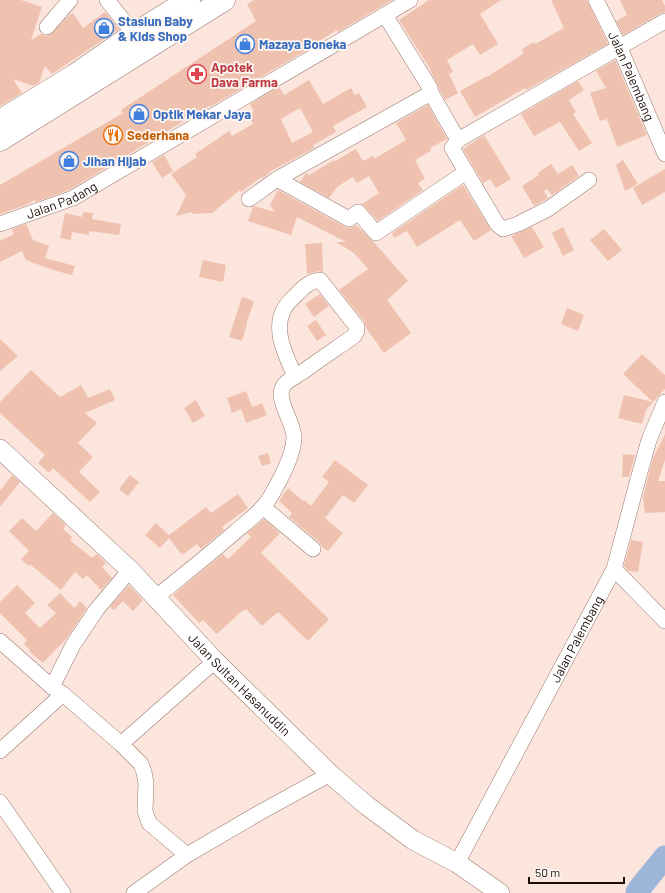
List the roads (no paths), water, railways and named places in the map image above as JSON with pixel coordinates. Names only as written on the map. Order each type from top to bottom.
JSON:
[{"type":"highway","points":[[0,121],[75,75],[134,34],[189,0]]},
{"type":"highway","points":[[0,140],[224,0]]},
{"type":"street","points":[[47,27],[70,0]]},
{"type":"street","points":[[107,0],[134,34]]},
{"type":"street","name":"Jalan Padang","points":[[0,224],[73,198],[410,0]]},
{"type":"street","name":"Jalan Palembang","points":[[596,0],[619,46],[665,154]]},
{"type":"street","points":[[385,15],[430,88],[431,93],[458,140]]},
{"type":"street","points":[[589,180],[548,209],[518,224],[503,228],[497,224],[452,148],[458,140],[619,46],[665,21]]},
{"type":"street","points":[[249,199],[276,179],[431,93]]},
{"type":"street","points":[[276,179],[349,219],[358,212],[376,233],[466,172]]},
{"type":"street","points":[[155,598],[220,545],[263,507],[285,468],[293,446],[294,436],[282,396],[282,391],[285,384],[296,377],[354,336],[357,331],[357,327],[320,280],[315,280],[304,286],[290,301],[283,311],[279,326],[282,343],[296,377]]},
{"type":"street","name":"Jalan Palembang","points":[[457,863],[614,569],[649,440],[665,402]]},
{"type":"street","name":"Jalan Sultan Hasanuddin","points":[[2,454],[130,570],[216,661],[330,774],[366,805],[413,840],[457,863],[500,893]]},
{"type":"street","points":[[263,507],[313,549]]},
{"type":"street","points":[[614,569],[665,621]]},
{"type":"street","points":[[0,751],[58,691],[77,639],[97,609],[130,570]]},
{"type":"street","points":[[0,641],[121,744],[140,764],[144,772],[146,783],[145,811],[149,823],[187,855]]},
{"type":"street","points":[[121,744],[216,661]]},
{"type":"street","points":[[134,893],[187,855],[330,774]]},
{"type":"street","points":[[0,802],[63,893]]},
{"type":"waterway","points":[[637,893],[665,857]]},
{"type":"place","name":"Stasiun Baby & Kids Shop","points":[[104,28]]},
{"type":"place","name":"Mazaya Boneka","points":[[245,44]]},
{"type":"place","name":"Apotek Dava Farma","points":[[197,74]]},
{"type":"place","name":"Optik Mekar Jaya","points":[[139,114]]},
{"type":"place","name":"Sederhana","points":[[113,135]]},
{"type":"place","name":"Jihan Hijab","points":[[69,161]]}]
